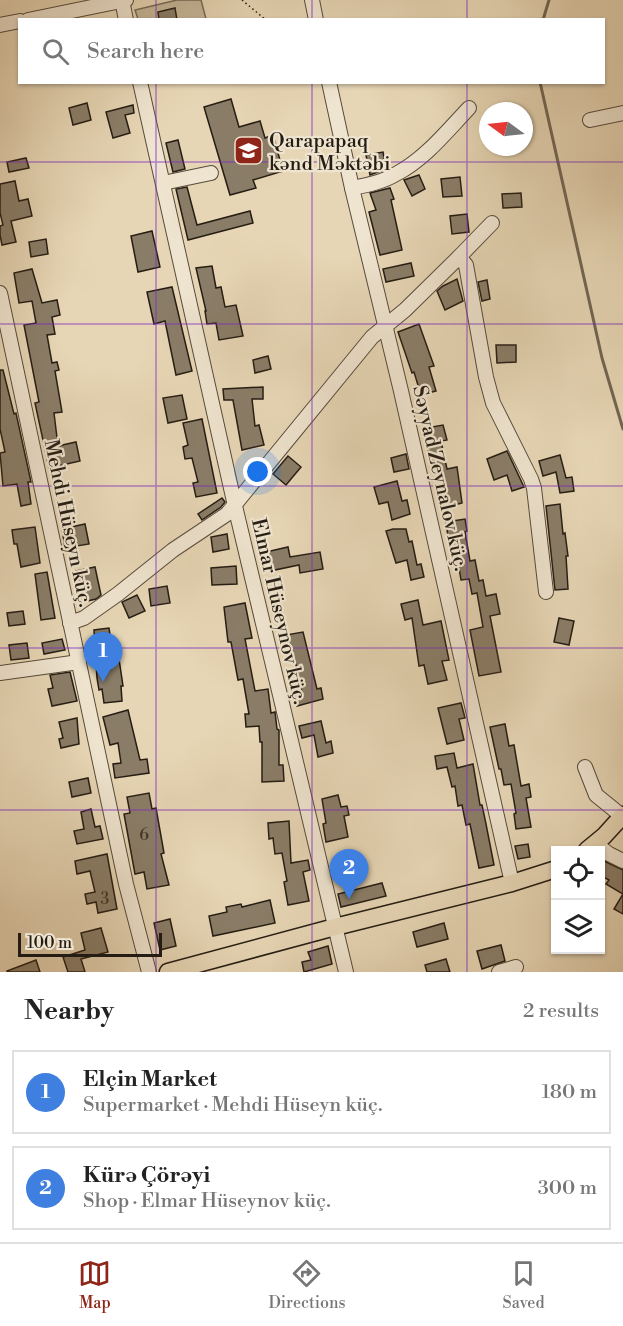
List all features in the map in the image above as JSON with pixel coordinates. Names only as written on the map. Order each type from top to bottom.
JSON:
[{"type":"main road","points":[[593,846],[622,815]]},
{"type":"main road","points":[[168,972],[512,883],[551,870]]},
{"type":"street","points":[[38,18],[123,0],[126,18]]},
{"type":"street","points":[[312,0],[316,18]]},
{"type":"street","points":[[0,25],[18,21]]},
{"type":"street","name":"Elmar Hüseynov küç.","points":[[140,84],[235,506],[346,972]]},
{"type":"street","name":"Səyyad Zeynalov küç.","points":[[330,84],[352,189],[384,326],[402,391],[512,883]]},
{"type":"street","points":[[352,189],[388,178],[414,163],[469,108]]},
{"type":"street","points":[[590,120],[623,113]]},
{"type":"street","points":[[163,183],[211,173]]},
{"type":"street","points":[[70,623],[84,618],[118,594],[173,550],[220,520],[235,506],[345,370],[384,326],[405,310],[492,224]]},
{"type":"street","points":[[459,257],[466,265],[486,377],[493,403],[534,488],[546,592]]},
{"type":"street","name":"Mehdi Hüseyn küç.","points":[[0,292],[126,884],[149,972]]},
{"type":"street","points":[[0,673],[79,662]]},
{"type":"street","points":[[585,767],[596,795],[622,815]]},
{"type":"street","points":[[605,852],[623,861]]},
{"type":"street","points":[[499,972],[516,967]]},
{"type":"path","points":[[242,0],[264,18]]},
{"type":"shaded area","points":[[177,0],[201,0],[206,18],[138,18],[135,10]]},
{"type":"building","points":[[175,8],[177,18],[159,18],[158,12]]},
{"type":"building","points":[[231,99],[239,127],[260,121],[265,138],[273,135],[283,171],[253,180],[256,188],[230,195],[204,107]]},
{"type":"building","points":[[87,103],[91,120],[73,125],[69,108]]},
{"type":"building","points":[[133,105],[134,113],[125,115],[130,133],[113,138],[106,112]]},
{"type":"building","points":[[178,140],[185,169],[173,172],[166,143]]},
{"type":"building","points":[[383,152],[386,169],[370,175],[366,155]]},
{"type":"building","points":[[26,158],[29,168],[9,172],[7,162]]},
{"type":"building","points":[[419,175],[425,189],[412,196],[404,180]]},
{"type":"building","points":[[460,177],[462,196],[443,197],[441,179]]},
{"type":"building","points":[[15,181],[19,201],[28,199],[32,216],[11,221],[16,242],[2,245],[0,184]]},
{"type":"building","points":[[187,187],[197,225],[250,211],[253,223],[188,240],[176,189]]},
{"type":"building","points":[[390,188],[394,199],[391,200],[402,250],[380,255],[369,212],[376,210],[370,193]]},
{"type":"building","points":[[521,193],[522,207],[503,208],[502,194]]},
{"type":"building","points":[[467,214],[469,232],[452,234],[450,216]]},
{"type":"building","points":[[152,231],[160,267],[138,272],[131,236]]},
{"type":"building","points":[[46,239],[48,254],[31,257],[29,242]]},
{"type":"building","points":[[411,263],[414,276],[386,282],[383,269]]},
{"type":"building","points":[[212,266],[216,288],[221,287],[225,307],[236,305],[243,336],[219,340],[216,323],[207,324],[196,268]]},
{"type":"building","points":[[32,269],[42,303],[57,300],[60,315],[52,317],[55,334],[47,335],[52,363],[57,362],[59,370],[55,371],[62,412],[54,413],[58,446],[76,442],[80,461],[49,468],[35,403],[39,402],[24,325],[36,323],[32,301],[19,303],[14,273]]},
{"type":"building","points":[[457,279],[463,301],[445,310],[437,291]]},
{"type":"building","points":[[487,280],[490,299],[482,301],[478,282]]},
{"type":"building","points":[[172,287],[192,371],[176,375],[165,321],[154,324],[147,292]]},
{"type":"building","points":[[419,324],[434,366],[429,367],[436,391],[421,395],[398,332]]},
{"type":"building","points":[[496,345],[516,345],[516,362],[497,363]]},
{"type":"building","points":[[268,356],[271,369],[255,373],[253,360]]},
{"type":"building","points":[[0,370],[3,370],[14,414],[16,413],[31,482],[28,482],[31,504],[21,506],[17,484],[3,486],[0,453],[5,452],[0,429]]},
{"type":"building","points":[[263,387],[263,399],[252,399],[255,426],[259,425],[264,445],[242,450],[233,400],[224,400],[223,389]]},
{"type":"building","points":[[182,395],[187,419],[168,423],[163,398]]},
{"type":"building","points":[[202,419],[217,493],[196,497],[193,483],[198,482],[192,458],[185,459],[183,447],[188,445],[183,423]]},
{"type":"building","points":[[443,425],[447,440],[441,441],[447,469],[457,467],[462,503],[447,507],[437,462],[430,463],[427,447],[430,446],[426,428]]},
{"type":"building","points":[[507,451],[524,487],[512,491],[507,475],[494,480],[487,459]]},
{"type":"building","points":[[406,454],[409,469],[394,472],[391,458]]},
{"type":"building","points":[[560,455],[566,478],[572,477],[574,491],[560,493],[556,472],[543,476],[539,461]]},
{"type":"building","points":[[288,456],[301,467],[286,485],[273,474]]},
{"type":"building","points":[[397,481],[402,501],[407,500],[410,514],[392,520],[388,502],[379,504],[374,487]]},
{"type":"building","points":[[222,498],[225,502],[221,507],[202,520],[198,514]]},
{"type":"building","points":[[560,504],[568,556],[566,556],[568,589],[555,590],[546,506]]},
{"type":"building","points":[[465,519],[470,561],[475,560],[479,581],[483,580],[486,596],[496,594],[500,614],[490,616],[501,672],[479,676],[470,630],[483,627],[477,593],[472,594],[469,579],[461,580],[456,549],[450,551],[446,522]]},
{"type":"building","points":[[85,524],[89,544],[65,548],[62,529]]},
{"type":"building","points":[[35,527],[40,563],[21,567],[12,530]]},
{"type":"building","points":[[406,529],[409,542],[412,541],[417,565],[421,564],[424,577],[411,580],[407,560],[396,563],[386,531]]},
{"type":"building","points":[[227,534],[229,549],[213,552],[211,537]]},
{"type":"building","points":[[288,547],[290,557],[320,552],[323,569],[300,573],[299,565],[270,571],[266,552]]},
{"type":"building","points":[[236,566],[237,584],[212,585],[211,568]]},
{"type":"building","points":[[95,567],[101,595],[96,599],[83,602],[76,571]]},
{"type":"building","points":[[47,572],[55,618],[41,620],[35,574]]},
{"type":"building","points":[[167,586],[170,603],[151,606],[149,589]]},
{"type":"building","points":[[137,595],[145,611],[129,618],[122,602]]},
{"type":"building","points":[[418,600],[423,625],[441,621],[449,660],[442,661],[447,680],[428,684],[424,665],[419,666],[412,618],[405,620],[401,604]]},
{"type":"building","points":[[245,603],[252,638],[245,639],[255,691],[268,689],[271,713],[275,712],[279,730],[279,765],[283,765],[284,781],[262,782],[262,742],[260,742],[259,726],[246,727],[245,714],[249,714],[243,679],[238,680],[231,642],[228,642],[224,607]]},
{"type":"building","points":[[23,611],[25,624],[9,626],[7,613]]},
{"type":"building","points":[[559,618],[574,621],[569,645],[554,642]]},
{"type":"building","points":[[109,628],[115,659],[119,659],[123,686],[121,686],[122,701],[104,703],[102,689],[99,690],[97,678],[94,630]]},
{"type":"building","points":[[303,632],[317,689],[321,688],[323,699],[297,706],[294,695],[302,693],[298,673],[291,645],[283,647],[280,636]]},
{"type":"building","points":[[62,639],[65,650],[44,654],[42,643]]},
{"type":"building","points":[[27,643],[29,658],[11,660],[9,645]]},
{"type":"building","points":[[70,672],[77,701],[52,706],[48,689],[53,688],[50,675]]},
{"type":"building","points":[[461,703],[465,718],[459,719],[464,740],[447,744],[438,708]]},
{"type":"building","points":[[128,710],[140,760],[147,759],[149,773],[115,778],[113,764],[121,763],[118,743],[110,745],[103,717]]},
{"type":"building","points":[[77,718],[79,744],[61,748],[59,739],[63,738],[59,722]]},
{"type":"building","points":[[321,721],[326,743],[331,741],[333,753],[318,757],[314,735],[302,738],[299,726]]},
{"type":"building","points":[[505,724],[509,746],[514,745],[521,786],[529,784],[531,797],[526,798],[531,827],[516,829],[511,784],[504,785],[501,769],[499,769],[490,727]]},
{"type":"building","points":[[454,753],[457,768],[473,764],[494,865],[479,868],[470,824],[466,825],[462,805],[458,806],[455,786],[452,787],[447,767],[437,769],[435,756]]},
{"type":"building","points":[[88,778],[91,793],[72,797],[69,782]]},
{"type":"building","points":[[149,793],[152,809],[156,808],[164,853],[161,854],[169,885],[147,889],[144,872],[135,874],[124,814],[130,813],[127,797]]},
{"type":"building","points":[[338,795],[341,807],[347,806],[349,815],[344,816],[348,837],[326,842],[322,799]]},
{"type":"building","points":[[91,809],[95,827],[100,826],[103,839],[77,844],[74,831],[84,829],[81,812]]},
{"type":"building","points":[[289,821],[291,863],[308,860],[310,870],[303,872],[309,901],[288,905],[282,853],[275,854],[273,838],[269,839],[268,823]]},
{"type":"building","points":[[528,844],[530,857],[518,859],[515,846]]},
{"type":"building","points":[[107,854],[117,909],[98,913],[96,902],[87,904],[85,894],[95,892],[90,871],[77,874],[75,861]]},
{"type":"building","points":[[354,858],[358,874],[342,878],[339,862]]},
{"type":"building","points":[[605,861],[623,870],[623,894],[606,884],[609,880],[605,878]]},
{"type":"building","points":[[382,883],[386,896],[341,907],[338,894]]},
{"type":"building","points":[[623,894],[623,914],[614,909]]},
{"type":"building","points":[[270,900],[275,923],[213,936],[209,916],[227,912],[226,907],[241,904],[242,907]]},
{"type":"building","points":[[170,919],[176,946],[160,950],[154,923]]},
{"type":"building","points":[[444,923],[448,939],[417,947],[413,932]]},
{"type":"building","points":[[101,928],[108,952],[81,959],[85,972],[68,972],[63,957],[85,950],[81,933]]},
{"type":"building","points":[[501,945],[505,961],[482,969],[477,951]]},
{"type":"building","points":[[328,946],[332,964],[304,972],[302,962],[311,960],[308,952]]},
{"type":"building","points":[[446,959],[450,972],[427,972],[425,965]]},
{"type":"building","points":[[36,960],[40,972],[7,972],[7,971]]},
{"type":"waterway","points":[[544,18],[549,0]]},
{"type":"waterway","points":[[540,84],[602,358],[623,429]]},
{"type":"place","name":"Qarapapaq kənd Məktəbi","points":[[248,151]]},
{"type":"place","name":"Elçin Market","points":[[103,682]]},
{"type":"place","name":"Kürə Çörəyi","points":[[349,899]]}]
